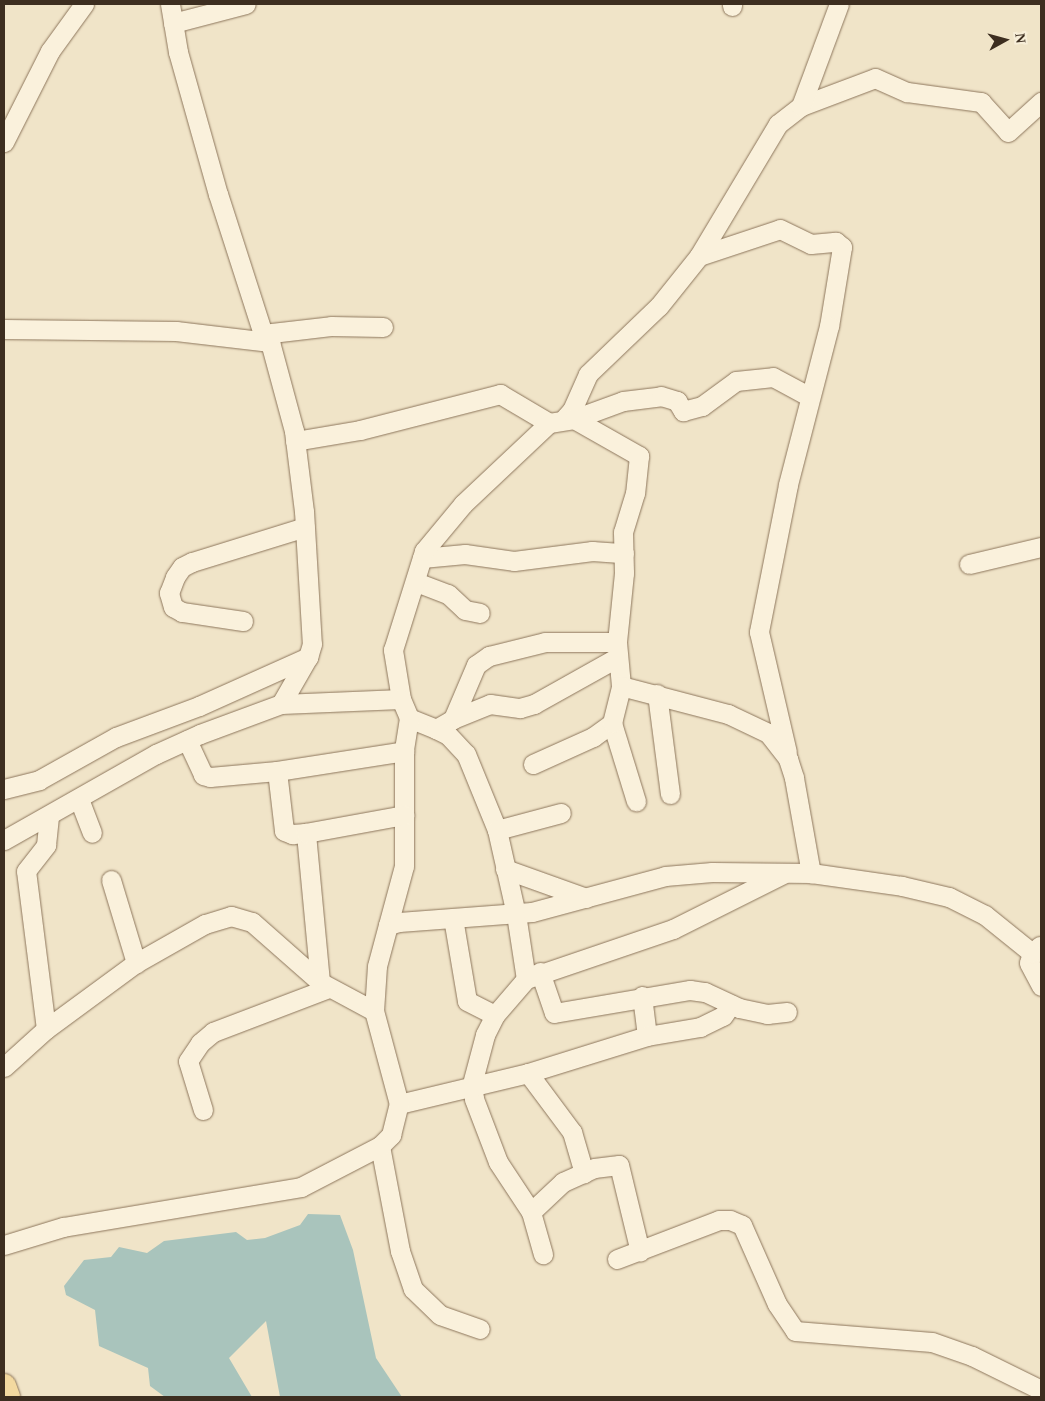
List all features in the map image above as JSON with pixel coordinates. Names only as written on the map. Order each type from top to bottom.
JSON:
[{"type":"main road","points":[[4,1386],[8,1397]]},
{"type":"street","points":[[4,142],[50,50],[84,4]]},
{"type":"street","points":[[170,4],[178,52],[215,184],[266,338],[295,441],[305,519],[312,644],[308,657],[281,704]]},
{"type":"street","points":[[173,23],[246,4]]},
{"type":"street","points":[[801,106],[839,4]]},
{"type":"street","points":[[562,421],[572,410],[588,374],[659,306],[699,256],[778,124],[801,106],[869,79],[880,79],[907,92],[981,102],[1008,132],[1041,102]]},
{"type":"street","points":[[699,256],[780,229],[811,244],[836,242],[842,247],[829,326],[788,486],[759,632],[788,759],[811,873]]},
{"type":"street","points":[[4,329],[176,331],[266,338],[331,326],[383,326]]},
{"type":"street","points":[[4,1245],[63,1227],[301,1187],[380,1146],[391,1135],[399,1104],[374,1011],[377,966],[404,866],[404,751],[409,718],[401,699],[393,650],[422,558],[462,504],[537,437],[562,421],[623,401],[661,396],[677,401],[683,411],[702,406],[736,381],[773,377],[810,397]]},
{"type":"street","points":[[295,441],[360,430],[492,396],[511,398],[527,408],[562,421],[640,456],[636,488],[623,532],[624,553],[617,649],[621,686],[612,722],[636,801]]},
{"type":"street","points":[[243,620],[182,612],[173,607],[169,593],[175,577],[182,567],[192,562],[305,519]]},
{"type":"street","points":[[969,564],[1041,547]]},
{"type":"street","points":[[422,558],[465,554],[514,562],[592,551],[624,553]]},
{"type":"street","points":[[416,582],[448,594],[465,610],[480,613]]},
{"type":"street","points":[[453,719],[476,665],[490,656],[545,642],[617,649]]},
{"type":"street","points":[[436,729],[453,719],[490,704],[520,708],[534,704],[617,649]]},
{"type":"street","points":[[4,789],[39,780],[116,737],[199,706],[308,657]]},
{"type":"street","points":[[621,686],[728,714],[768,733],[788,759]]},
{"type":"street","points":[[657,694],[670,794]]},
{"type":"street","points":[[4,840],[187,740],[281,704],[401,699]]},
{"type":"street","points":[[409,718],[448,735],[466,754],[497,830],[516,914],[533,976],[554,1013],[642,996],[690,990],[705,992],[731,1004],[767,1014],[787,1012]]},
{"type":"street","points":[[534,764],[593,737],[612,722]]},
{"type":"street","points":[[187,740],[203,775],[210,778],[277,772],[404,751]]},
{"type":"street","points":[[277,772],[284,831],[292,834],[404,816]]},
{"type":"street","points":[[78,799],[92,833]]},
{"type":"street","points":[[497,830],[560,813]]},
{"type":"street","points":[[46,1029],[26,871],[46,845],[49,817]]},
{"type":"street","points":[[306,833],[324,985]]},
{"type":"street","points":[[506,869],[586,898]]},
{"type":"street","points":[[388,925],[516,914],[586,898],[665,876],[712,872],[811,873],[902,886],[949,897],[985,915],[1037,949],[1028,963],[1041,986]]},
{"type":"street","points":[[543,1254],[530,1212],[498,1162],[474,1099],[472,1084],[485,1034],[495,1015],[533,976],[673,929],[787,873]]},
{"type":"street","points":[[111,880],[136,963]]},
{"type":"street","points":[[4,1067],[46,1029],[136,963],[205,924],[231,916],[252,922],[324,985],[374,1011]]},
{"type":"street","points":[[452,918],[467,1001],[495,1015]]},
{"type":"street","points":[[203,1110],[188,1061],[200,1043],[222,1028],[324,985]]},
{"type":"street","points":[[642,996],[647,1036]]},
{"type":"street","points":[[399,1104],[472,1084],[528,1073],[647,1036],[700,1027],[723,1016],[731,1004]]},
{"type":"street","points":[[528,1073],[572,1132],[584,1173]]},
{"type":"street","points":[[380,1146],[400,1251],[413,1289],[440,1315],[480,1329]]},
{"type":"street","points":[[530,1212],[563,1182],[584,1173],[619,1165],[640,1252]]},
{"type":"street","points":[[617,1260],[719,1220],[730,1220],[742,1225],[777,1304],[795,1331],[932,1342],[972,1356],[1041,1390]]},
{"type":"water","points":[[308,1214],[340,1215],[353,1250],[376,1358],[402,1397],[280,1397],[266,1321],[229,1358],[252,1397],[165,1397],[150,1386],[148,1368],[99,1346],[95,1310],[66,1295],[64,1286],[84,1260],[111,1257],[119,1247],[147,1253],[164,1241],[236,1232],[247,1240],[265,1238],[300,1225]]}]
